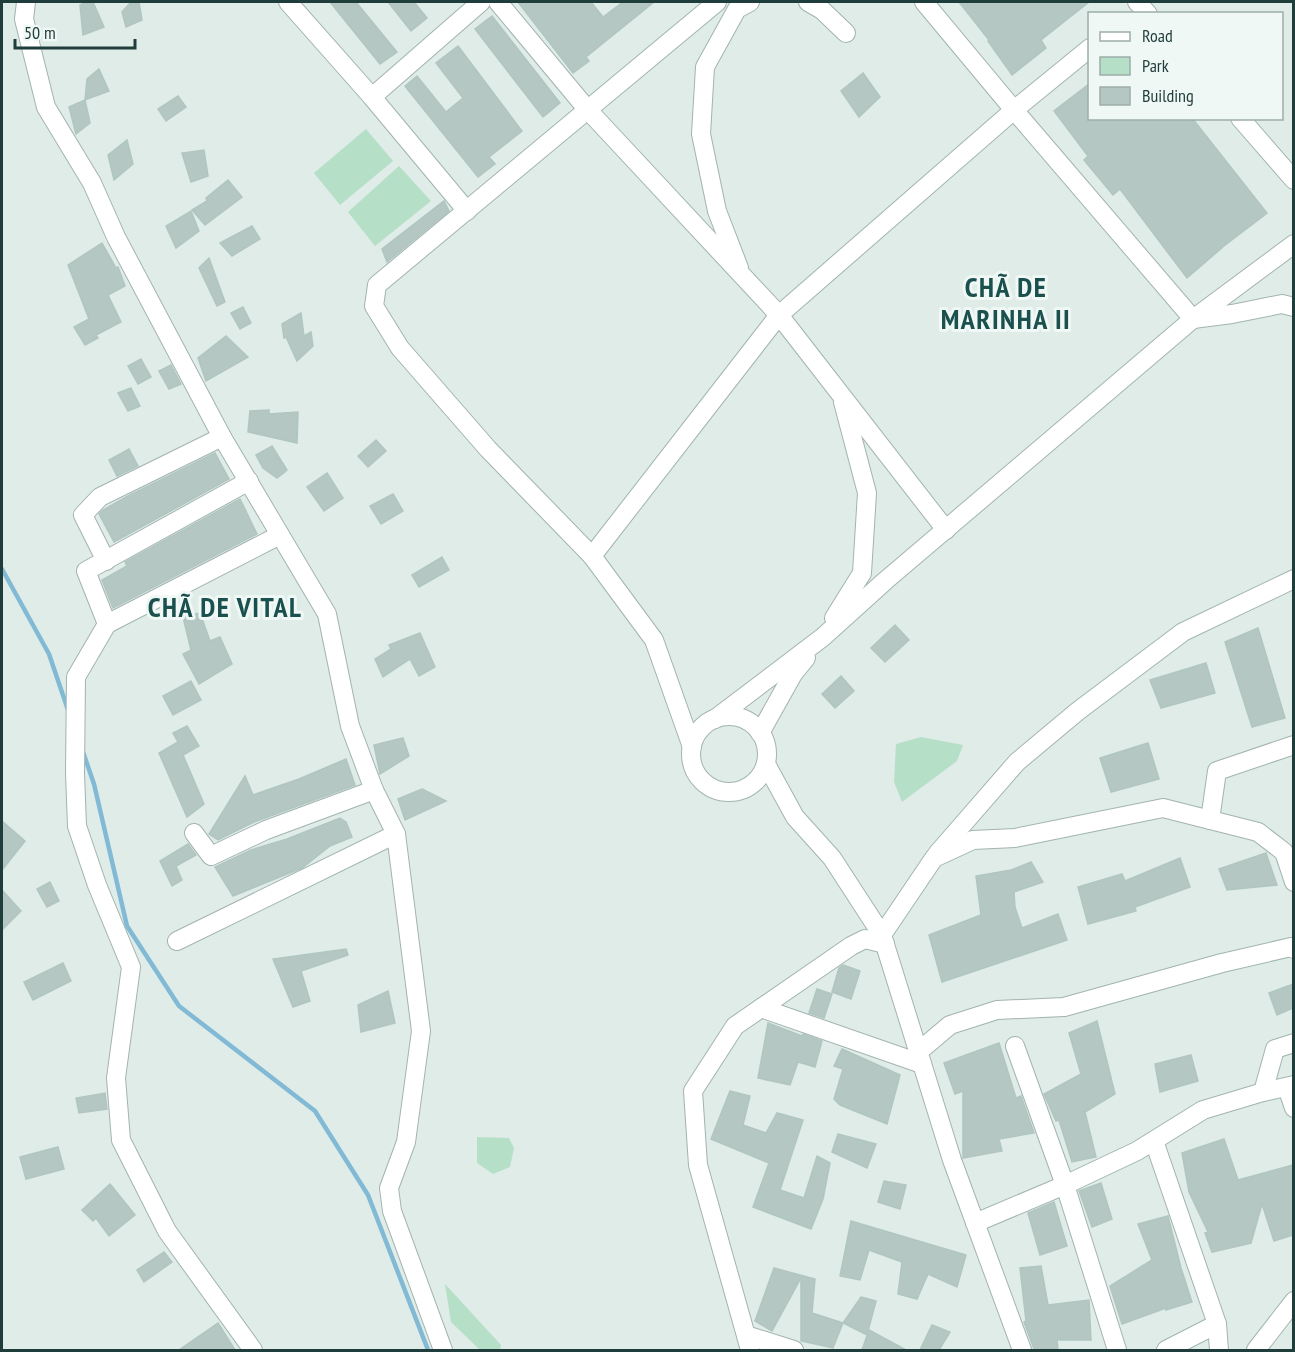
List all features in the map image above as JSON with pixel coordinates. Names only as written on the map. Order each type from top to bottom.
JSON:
[{"type":"street","points":[[26,2],[24,19],[46,107],[92,183],[116,237],[222,437],[327,614],[350,726],[374,790],[396,834],[421,1031],[406,1142],[389,1188],[392,1211],[442,1350]]},
{"type":"street","points":[[288,2],[372,97],[467,211]]},
{"type":"street","points":[[372,97],[481,2]]},
{"type":"street","points":[[498,2],[587,109],[779,315],[946,530]]},
{"type":"street","points":[[715,719],[740,718],[751,724],[765,742],[766,764],[760,777],[749,787],[736,792],[721,792],[708,786],[698,776],[692,762],[692,747],[654,640],[592,556],[480,440],[400,348],[374,306],[377,285],[717,2]]},
{"type":"street","points":[[743,278],[717,211],[701,134],[705,67],[737,9],[750,2]]},
{"type":"street","points":[[808,2],[822,10],[846,33]]},
{"type":"street","points":[[924,2],[1193,319]]},
{"type":"street","points":[[592,556],[779,315],[1014,110],[1088,49]]},
{"type":"street","points":[[1242,120],[1293,180]]},
{"type":"street","points":[[692,747],[704,726],[823,637],[885,581],[1193,319],[1293,244]]},
{"type":"street","points":[[1193,319],[1282,304],[1293,307]]},
{"type":"street","points":[[760,733],[793,675],[823,637],[862,573],[867,493],[841,395]]},
{"type":"street","points":[[106,561],[83,515],[100,497],[222,437]]},
{"type":"street","points":[[107,624],[86,572],[249,481]]},
{"type":"street","points":[[253,1350],[167,1231],[121,1140],[116,1078],[131,967],[97,885],[76,826],[76,677],[107,624],[280,535]]},
{"type":"street","points":[[884,939],[934,858],[1017,762],[1078,711],[1183,632],[1293,579]]},
{"type":"street","points":[[1210,820],[1217,771],[1293,745]]},
{"type":"street","points":[[766,764],[795,817],[832,858],[884,939],[952,1160],[1022,1350]]},
{"type":"street","points":[[194,833],[211,856],[266,830],[374,790]]},
{"type":"street","points":[[934,858],[973,840],[1015,838],[1163,808],[1258,832],[1284,852],[1293,882]]},
{"type":"street","points":[[177,941],[396,834]]},
{"type":"street","points":[[851,946],[868,912]]},
{"type":"street","points":[[794,1350],[748,1342],[698,1165],[693,1091],[735,1026],[851,946],[865,939],[884,939]]},
{"type":"street","points":[[920,1058],[950,1024],[997,1010],[1064,1007],[1222,963],[1293,947]]},
{"type":"street","points":[[761,1008],[920,1058]]},
{"type":"street","points":[[1263,1092],[1275,1048],[1293,1043]]},
{"type":"street","points":[[1015,1046],[1065,1185],[1117,1350]]},
{"type":"street","points":[[975,1223],[1065,1185],[1137,1151],[1203,1110],[1290,1086],[1293,1108]]},
{"type":"street","points":[[1154,1141],[1217,1324],[1219,1350]]},
{"type":"street","points":[[1256,1350],[1293,1301]]},
{"type":"street","points":[[1166,1350],[1217,1324]]},
{"type":"green space","points":[[366,129],[393,161],[340,205],[314,173]]},
{"type":"green space","points":[[399,166],[431,201],[375,246],[348,212]]},
{"type":"green space","points":[[921,737],[963,745],[957,761],[902,802],[894,782],[896,744]]},
{"type":"green space","points":[[477,1137],[509,1138],[514,1148],[510,1167],[493,1174],[477,1163]]},
{"type":"green space","points":[[445,1284],[501,1345],[500,1350],[480,1350],[451,1322]]},
{"type":"building","points":[[93,2],[104,27],[83,35],[80,5]]},
{"type":"building","points":[[131,2],[139,2],[142,20],[126,27],[122,12]]},
{"type":"building","points":[[330,2],[356,2],[397,52],[380,64]]},
{"type":"building","points":[[388,2],[414,2],[427,18],[411,31]]},
{"type":"building","points":[[518,2],[591,2],[603,17],[623,2],[654,2],[586,57],[589,61],[573,73]]},
{"type":"building","points":[[959,2],[1089,2],[1041,40],[1046,48],[1012,75],[989,40]]},
{"type":"building","points":[[492,16],[560,103],[543,117],[475,29]]},
{"type":"building","points":[[458,46],[522,131],[489,157],[495,164],[478,177],[405,86],[417,76],[446,112],[463,98],[436,63]]},
{"type":"building","points":[[99,69],[109,91],[85,100],[87,79]]},
{"type":"building","points":[[863,73],[880,97],[859,117],[841,91]]},
{"type":"building","points":[[1088,85],[1088,120],[1194,120],[1267,213],[1187,278],[1120,189],[1113,195],[1084,160],[1088,156],[1054,111]]},
{"type":"building","points":[[178,96],[186,107],[166,121],[158,109]]},
{"type":"building","points":[[85,100],[90,123],[76,134],[69,107]]},
{"type":"building","points":[[127,140],[133,164],[114,180],[108,155]]},
{"type":"building","points":[[204,150],[208,176],[191,182],[182,153]]},
{"type":"building","points":[[228,180],[242,197],[205,225],[192,210],[207,201],[206,198]]},
{"type":"building","points":[[444,201],[449,211],[387,262],[382,249]]},
{"type":"building","points":[[191,211],[199,231],[176,248],[166,226]]},
{"type":"building","points":[[252,226],[260,239],[232,256],[220,243]]},
{"type":"building","points":[[102,243],[116,268],[118,267],[125,286],[108,295],[121,322],[96,335],[98,338],[85,345],[74,327],[89,319],[68,265]]},
{"type":"building","points":[[209,258],[225,302],[217,306],[199,268]]},
{"type":"building","points":[[243,307],[251,323],[240,329],[231,313]]},
{"type":"building","points":[[301,313],[304,336],[311,332],[313,346],[297,361],[286,337],[284,338],[282,324]]},
{"type":"building","points":[[226,336],[248,357],[206,381],[198,358]]},
{"type":"building","points":[[141,359],[151,377],[138,384],[128,366]]},
{"type":"building","points":[[171,365],[181,384],[169,389],[159,371]]},
{"type":"building","points":[[131,388],[140,406],[128,411],[118,393]]},
{"type":"building","points":[[269,410],[269,414],[298,412],[297,443],[248,432],[250,411]]},
{"type":"building","points":[[376,440],[386,451],[368,467],[358,456]]},
{"type":"building","points":[[272,446],[287,470],[277,478],[263,468],[256,455]]},
{"type":"building","points":[[129,449],[138,466],[117,476],[109,460]]},
{"type":"building","points":[[215,453],[229,479],[114,542],[99,514],[103,510]]},
{"type":"building","points":[[327,473],[343,498],[324,511],[307,487]]},
{"type":"building","points":[[393,494],[403,511],[381,524],[370,506]]},
{"type":"building","points":[[240,499],[257,534],[113,608],[102,580],[127,566],[125,562]]},
{"type":"building","points":[[442,557],[449,570],[419,587],[412,575]]},
{"type":"building","points":[[200,613],[210,641],[220,637],[232,664],[199,684],[183,654],[191,650],[183,617]]},
{"type":"building","points":[[895,625],[909,640],[885,662],[871,648]]},
{"type":"building","points":[[1258,628],[1285,718],[1252,727],[1225,642]]},
{"type":"building","points":[[420,633],[435,667],[419,676],[410,659],[383,677],[375,659],[391,649],[389,645]]},
{"type":"building","points":[[1206,663],[1215,693],[1161,708],[1150,680]]},
{"type":"building","points":[[841,676],[854,691],[835,708],[822,694]]},
{"type":"building","points":[[191,681],[201,700],[173,715],[163,696]]},
{"type":"building","points":[[187,726],[199,746],[183,755],[204,804],[187,817],[159,753],[178,742],[173,733]]},
{"type":"building","points":[[403,738],[409,756],[380,774],[374,745]]},
{"type":"building","points":[[1148,743],[1159,779],[1111,792],[1100,758]]},
{"type":"building","points":[[346,759],[355,785],[254,822],[218,840],[209,834],[245,776],[253,795]]},
{"type":"building","points":[[422,789],[446,801],[405,820],[398,799]]},
{"type":"building","points":[[340,818],[346,822],[352,837],[330,846],[302,868],[233,896],[215,867],[251,850],[287,839]]},
{"type":"building","points":[[2,821],[25,841],[2,870]]},
{"type":"building","points":[[188,844],[196,855],[176,866],[182,880],[172,886],[160,861]]},
{"type":"building","points":[[1266,853],[1277,885],[1227,890],[1219,869]]},
{"type":"building","points":[[1180,858],[1190,887],[1135,907],[1136,911],[1088,924],[1078,887],[1122,874],[1125,881]]},
{"type":"building","points":[[1031,862],[1043,882],[1014,892],[1015,907],[1022,928],[1058,914],[1067,940],[942,982],[929,935],[981,915],[976,876],[1011,870]]},
{"type":"building","points":[[50,882],[59,901],[47,907],[37,889]]},
{"type":"building","points":[[2,890],[21,911],[2,930]]},
{"type":"building","points":[[346,949],[348,955],[301,971],[310,1001],[293,1007],[273,959]]},
{"type":"building","points":[[63,963],[71,981],[33,1000],[24,982]]},
{"type":"building","points":[[843,965],[860,971],[851,999],[832,992],[839,968]]},
{"type":"building","points":[[1293,984],[1293,1008],[1277,1015],[1269,993]]},
{"type":"building","points":[[817,989],[832,994],[824,1018],[809,1013]]},
{"type":"building","points":[[388,991],[395,1023],[361,1032],[358,1005]]},
{"type":"building","points":[[1097,1021],[1115,1094],[1085,1112],[1096,1157],[1072,1162],[1059,1120],[1056,1121],[1044,1094],[1081,1074],[1069,1033]]},
{"type":"building","points":[[768,1023],[822,1041],[815,1067],[798,1062],[790,1085],[758,1078]]},
{"type":"building","points":[[999,1043],[1016,1098],[1021,1096],[1034,1133],[999,1139],[1002,1151],[963,1158],[963,1091],[955,1094],[944,1063]]},
{"type":"building","points":[[842,1049],[900,1075],[887,1124],[840,1105],[834,1099],[843,1069],[834,1066]]},
{"type":"building","points":[[1191,1055],[1198,1081],[1160,1092],[1155,1064]]},
{"type":"building","points":[[730,1091],[750,1096],[743,1125],[766,1133],[777,1113],[803,1120],[780,1190],[804,1198],[817,1156],[830,1163],[823,1199],[811,1229],[753,1207],[769,1163],[711,1139]]},
{"type":"building","points":[[105,1093],[107,1109],[79,1113],[76,1098]]},
{"type":"building","points":[[838,1134],[876,1144],[867,1168],[832,1152]]},
{"type":"building","points":[[1224,1139],[1238,1180],[1293,1165],[1293,1235],[1274,1241],[1262,1204],[1251,1243],[1212,1252],[1205,1233],[1208,1232],[1189,1192],[1182,1153]]},
{"type":"building","points":[[58,1147],[64,1169],[26,1179],[20,1157]]},
{"type":"building","points":[[884,1181],[906,1185],[900,1209],[878,1202]]},
{"type":"building","points":[[1101,1183],[1112,1219],[1092,1227],[1079,1191]]},
{"type":"building","points":[[110,1184],[135,1215],[109,1236],[96,1218],[93,1221],[82,1210]]},
{"type":"building","points":[[1054,1202],[1067,1246],[1040,1255],[1028,1213]]},
{"type":"building","points":[[1168,1216],[1192,1302],[1166,1310],[1166,1308],[1122,1324],[1110,1286],[1152,1260],[1138,1224]]},
{"type":"building","points":[[851,1221],[966,1255],[957,1287],[928,1274],[917,1299],[898,1294],[902,1262],[869,1250],[860,1280],[840,1276]]},
{"type":"building","points":[[164,1252],[172,1262],[144,1282],[137,1270]]},
{"type":"building","points":[[1041,1266],[1048,1305],[1089,1300],[1091,1340],[1057,1340],[1058,1349],[1034,1349],[1024,1322],[1026,1321],[1020,1268]]},
{"type":"building","points":[[774,1268],[815,1279],[812,1313],[843,1323],[833,1348],[801,1341],[801,1278],[772,1331],[755,1321]]},
{"type":"building","points":[[861,1297],[876,1301],[867,1335],[843,1323]]},
{"type":"building","points":[[218,1323],[235,1350],[179,1350]]},
{"type":"building","points":[[932,1325],[950,1332],[939,1350],[920,1350]]},
{"type":"building","points":[[869,1330],[906,1350],[862,1350]]},
{"type":"waterway","points":[[2,569],[49,654],[68,710]]},
{"type":"waterway","points":[[83,752],[94,784],[127,926],[179,1006],[315,1111],[368,1195],[428,1350]]},
{"type":"district","name":"CHÃ DE MARINHA II","points":[[1006,302]]},
{"type":"district","name":"CHÃ DE VITAL","points":[[225,606]]}]
